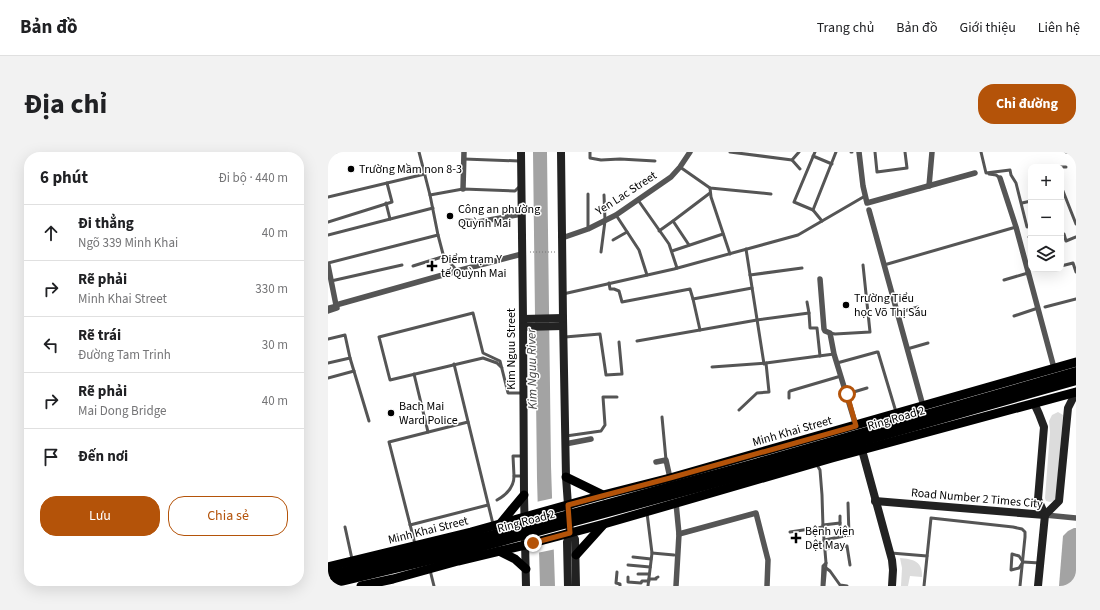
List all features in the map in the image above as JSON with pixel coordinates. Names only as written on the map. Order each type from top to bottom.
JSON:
[{"type":"highway","name":"Ring Road 2","points":[[328,584],[466,551],[725,480],[1075,374]]},
{"type":"highway","name":"Ring Road 2","points":[[328,576],[514,530],[938,415]]},
{"type":"main road","name":"Kim Nguu Street","points":[[521,152],[522,214],[525,253],[523,323],[524,495],[529,516],[526,586]]},
{"type":"main road","points":[[561,152],[562,294],[558,322],[563,337],[566,477],[564,506],[570,533],[575,539],[576,586]]},
{"type":"main road","points":[[523,323],[558,322]]},
{"type":"main road","name":"Minh Khai Street","points":[[328,566],[415,546],[670,478],[1076,362]]},
{"type":"main road","points":[[362,559],[366,585],[394,582],[429,569],[561,536],[816,462],[1076,392]]},
{"type":"main road","points":[[1045,515],[1059,501],[1068,408],[1076,392]]},
{"type":"main road","points":[[1034,403],[1040,414],[1044,427],[1038,498],[1045,515],[1038,586]]},
{"type":"main road","points":[[892,415],[896,440]]},
{"type":"main road","points":[[856,426],[893,565],[892,586]]},
{"type":"main road","points":[[566,477],[603,495]]},
{"type":"main road","points":[[496,525],[524,495]]},
{"type":"main road","name":"Road Number 2 Times City","points":[[875,502],[1045,515]]},
{"type":"main road","points":[[576,555],[604,524]]},
{"type":"main road","points":[[568,586],[567,542],[570,533]]},
{"type":"main road","points":[[499,551],[515,559],[526,569]]},
{"type":"street","points":[[463,189],[464,152]]},
{"type":"street","name":"Yen Lac Street","points":[[562,238],[588,229],[616,215],[671,177],[690,152]]},
{"type":"street","points":[[859,152],[867,203],[975,173]]},
{"type":"street","points":[[929,186],[932,152]]},
{"type":"street","points":[[1000,178],[1016,227],[1054,368]]},
{"type":"street","points":[[869,210],[923,406]]},
{"type":"street","points":[[464,221],[478,222],[522,214]]},
{"type":"street","points":[[336,305],[525,253]]},
{"type":"street","points":[[328,264],[337,308],[328,311]]},
{"type":"street","points":[[820,279],[824,329],[830,333],[834,354],[856,426]]},
{"type":"street","points":[[565,440],[591,439]]},
{"type":"street","points":[[656,462],[666,460],[670,478]]},
{"type":"street","points":[[676,503],[679,534],[676,586]]},
{"type":"street","points":[[679,534],[756,513],[768,560],[767,586]]},
{"type":"street","name":"Road Number 2 Times City","points":[[1045,515],[1076,518]]},
{"type":"lane","points":[[328,152],[336,152]]},
{"type":"lane","points":[[418,152],[425,174],[443,254],[457,271]]},
{"type":"lane","points":[[590,152],[590,158],[601,160],[620,159],[655,161]]},
{"type":"lane","points":[[730,152],[792,160],[800,169]]},
{"type":"lane","points":[[792,160],[799,152]]},
{"type":"lane","points":[[815,152],[794,202],[812,210],[822,222]]},
{"type":"lane","points":[[812,210],[836,152]]},
{"type":"lane","points":[[875,152],[878,172],[907,168],[905,152]]},
{"type":"lane","points":[[981,152],[986,173],[996,175],[1000,178]]},
{"type":"lane","points":[[1066,152],[1076,153]]},
{"type":"lane","points":[[814,156],[832,164]]},
{"type":"lane","points":[[464,159],[521,161]]},
{"type":"lane","points":[[680,167],[710,188],[771,194]]},
{"type":"lane","points":[[988,173],[1010,170],[1016,182],[1027,227]]},
{"type":"lane","points":[[328,197],[425,174]]},
{"type":"lane","points":[[328,222],[392,202],[387,183]]},
{"type":"lane","points":[[430,195],[463,189],[515,191],[521,185]]},
{"type":"lane","points":[[710,188],[710,193],[730,254]]},
{"type":"lane","points":[[659,231],[710,193]]},
{"type":"lane","points":[[588,194],[588,229]]},
{"type":"lane","points":[[601,252],[605,221],[604,195]]},
{"type":"lane","points":[[562,294],[678,268],[798,236],[865,196]]},
{"type":"lane","points":[[1064,197],[1076,224]]},
{"type":"lane","points":[[638,200],[669,244],[678,268]]},
{"type":"lane","points":[[1022,203],[1028,202]]},
{"type":"lane","points":[[386,203],[390,219]]},
{"type":"lane","points":[[328,235],[433,208]]},
{"type":"lane","points":[[616,215],[640,250],[647,275]]},
{"type":"lane","points":[[673,221],[689,245]]},
{"type":"lane","points":[[884,265],[1016,227]]},
{"type":"lane","points":[[613,240],[627,232]]},
{"type":"lane","points":[[672,251],[723,234]]},
{"type":"lane","points":[[1064,234],[1066,241],[1076,237]]},
{"type":"lane","points":[[328,264],[438,235]]},
{"type":"lane","points":[[739,410],[757,393],[769,392],[746,249]]},
{"type":"lane","points":[[413,266],[445,256]]},
{"type":"lane","points":[[1064,265],[1073,263],[1076,272]]},
{"type":"lane","points":[[331,281],[402,265]]},
{"type":"lane","points":[[830,333],[870,332],[863,265]]},
{"type":"lane","points":[[750,276],[802,268]]},
{"type":"lane","points":[[1004,280],[1028,273]]},
{"type":"lane","points":[[609,283],[610,289],[619,291],[622,302],[690,289],[700,330]]},
{"type":"lane","points":[[693,299],[752,288]]},
{"type":"lane","points":[[1045,307],[1075,300],[1076,304]]},
{"type":"lane","points":[[808,302],[810,328],[817,328],[820,356]]},
{"type":"lane","points":[[328,307],[336,305]]},
{"type":"lane","points":[[897,313],[918,307]]},
{"type":"lane","points":[[1014,316],[1038,308]]},
{"type":"lane","points":[[637,341],[757,320],[808,313]]},
{"type":"lane","points":[[484,358],[473,314],[379,337],[390,380],[484,358],[497,363],[502,368]]},
{"type":"lane","points":[[563,337],[600,334],[606,375],[622,374],[619,342]]},
{"type":"lane","points":[[328,339],[345,335],[350,358],[369,421]]},
{"type":"lane","points":[[907,349],[928,343]]},
{"type":"lane","points":[[837,363],[878,352],[892,415]]},
{"type":"lane","points":[[483,353],[499,361],[508,393],[523,394]]},
{"type":"lane","points":[[712,367],[765,364],[834,354]]},
{"type":"lane","points":[[328,363],[350,358]]},
{"type":"lane","points":[[454,364],[488,505],[496,525]]},
{"type":"lane","points":[[328,378],[354,371]]},
{"type":"lane","points":[[414,374],[428,432]]},
{"type":"lane","points":[[789,398],[790,391],[841,376]]},
{"type":"lane","points":[[847,394],[867,388]]},
{"type":"lane","points":[[565,440],[601,431],[605,425],[603,397],[617,397]]},
{"type":"lane","points":[[662,417],[666,460]]},
{"type":"lane","points":[[415,546],[389,442],[468,422]]},
{"type":"lane","points":[[497,500],[510,488],[513,483],[513,456],[524,456]]},
{"type":"lane","points":[[816,462],[820,470],[826,563],[823,586]]},
{"type":"lane","points":[[514,476],[524,476]]},
{"type":"lane","points":[[824,540],[849,535],[848,503]]},
{"type":"lane","points":[[410,525],[488,505]]},
{"type":"lane","points":[[647,511],[652,553],[648,586]]},
{"type":"lane","points":[[790,532],[840,524],[840,516]]},
{"type":"lane","points":[[924,586],[931,518],[1022,529],[1025,532],[1020,586]]},
{"type":"lane","points":[[345,527],[352,561]]},
{"type":"lane","points":[[825,549],[847,546],[850,565]]},
{"type":"lane","points":[[652,553],[674,555]]},
{"type":"lane","points":[[890,553],[927,556]]},
{"type":"lane","points":[[1012,554],[1019,556],[1023,562],[1019,568],[1011,570],[1012,554]]},
{"type":"lane","points":[[633,557],[651,559]]},
{"type":"lane","points":[[1023,562],[1040,563]]},
{"type":"lane","points":[[823,586],[823,566],[826,563]]},
{"type":"lane","points":[[628,565],[650,567]]},
{"type":"lane","points":[[826,568],[840,585],[848,586]]},
{"type":"lane","points":[[429,569],[434,586]]},
{"type":"lane","points":[[617,572],[616,583],[620,584],[620,586]]},
{"type":"lane","points":[[638,574],[649,574]]},
{"type":"lane","points":[[628,577],[628,582],[633,584],[656,579],[658,577]]},
{"type":"path","points":[[525,253],[556,252]]},
{"type":"shaded area","points":[[533,152],[547,152],[551,466],[555,586],[540,586],[537,478]]},
{"type":"shaded area","points":[[1058,412],[1063,415],[1056,497],[1054,501],[1050,502],[1046,501],[1045,498],[1050,432],[1049,421],[1052,415]]},
{"type":"shaded area","points":[[1076,528],[1076,586],[1059,586],[1063,536]]},
{"type":"shaded area","points":[[900,558],[913,560],[921,567],[922,577],[910,576],[908,586],[901,586],[902,568]]},
{"type":"pier","points":[[554,498],[556,549],[537,553],[536,502]]},
{"type":"place","name":"Trường Mầm non 8-3","points":[[351,169]]},
{"type":"place","name":"Công an phường Quỳnh Mai","points":[[450,216]]},
{"type":"place","name":"Điểm trạm Y tế Quỳnh Mai","points":[[432,266]]},
{"type":"place","name":"Trường Tiểu học Võ Thị Sáu","points":[[846,305]]},
{"type":"place","name":"Bach Mai Ward Police","points":[[391,413]]},
{"type":"place","name":"Bệnh viện Dệt May","points":[[796,538]]},
{"type":"route","points":[[533,543],[570,533],[568,505],[856,426],[847,394]]},
{"type":"water label","name":"Kim Nguu River","points":[[531,369]]}]
